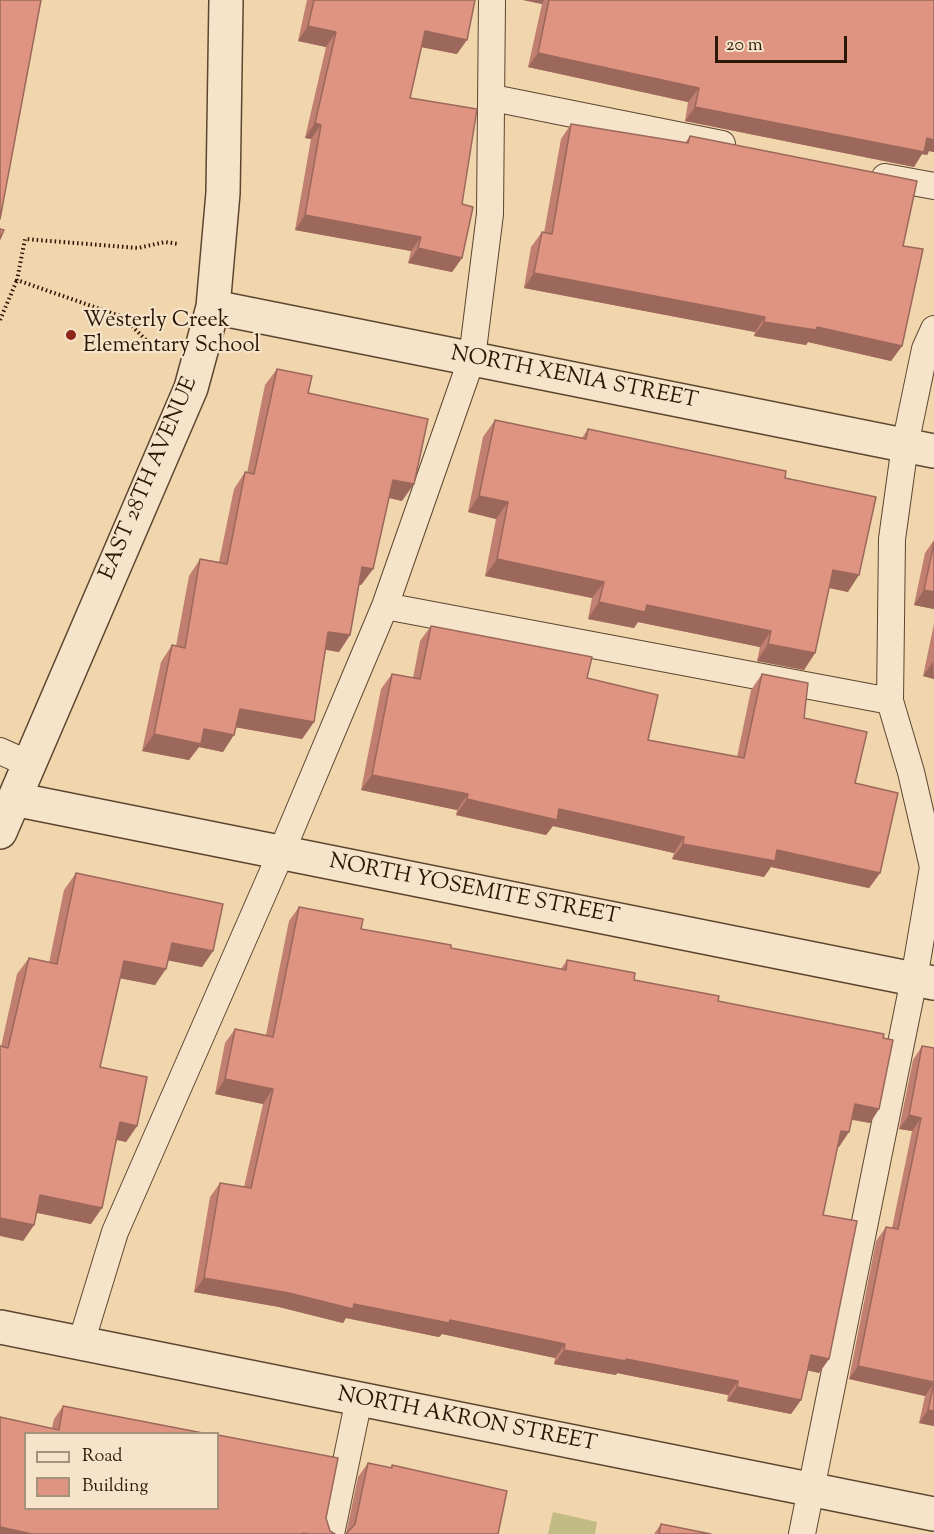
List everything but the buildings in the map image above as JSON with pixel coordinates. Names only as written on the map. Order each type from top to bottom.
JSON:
[{"type":"street","name":"EAST 28TH AVENUE","points":[[0,832],[14,799],[15,758],[191,388],[201,352],[213,307],[223,193],[226,0]]},
{"type":"street","name":"NORTH XENIA STREET","points":[[213,307],[919,448]]},
{"type":"street","name":"NORTH YOSEMITE STREET","points":[[14,799],[924,981]]},
{"type":"street","name":"NORTH AKRON STREET","points":[[0,1327],[934,1514]]},
{"type":"lane","points":[[81,1343],[115,1232],[281,853],[385,606],[472,358],[490,214],[493,98],[492,0]]},
{"type":"lane","points":[[493,98],[748,149]]},
{"type":"lane","points":[[864,172],[934,186]]},
{"type":"lane","points":[[801,1534],[924,981],[933,867],[911,772],[890,701],[892,539],[919,448],[925,350],[934,329]]},
{"type":"lane","points":[[385,606],[890,701]]},
{"type":"lane","points":[[331,1534],[359,1399]]},
{"type":"path","points":[[0,320],[17,280],[25,239],[138,248],[165,242],[218,248]]},
{"type":"path","points":[[17,280],[123,317],[147,341],[201,352]]},
{"type":"shaded area","points":[[553,1512],[597,1522],[595,1534],[548,1534]]},
{"type":"place","name":"Westerly Creek Elementary School","points":[[71,335]]}]
